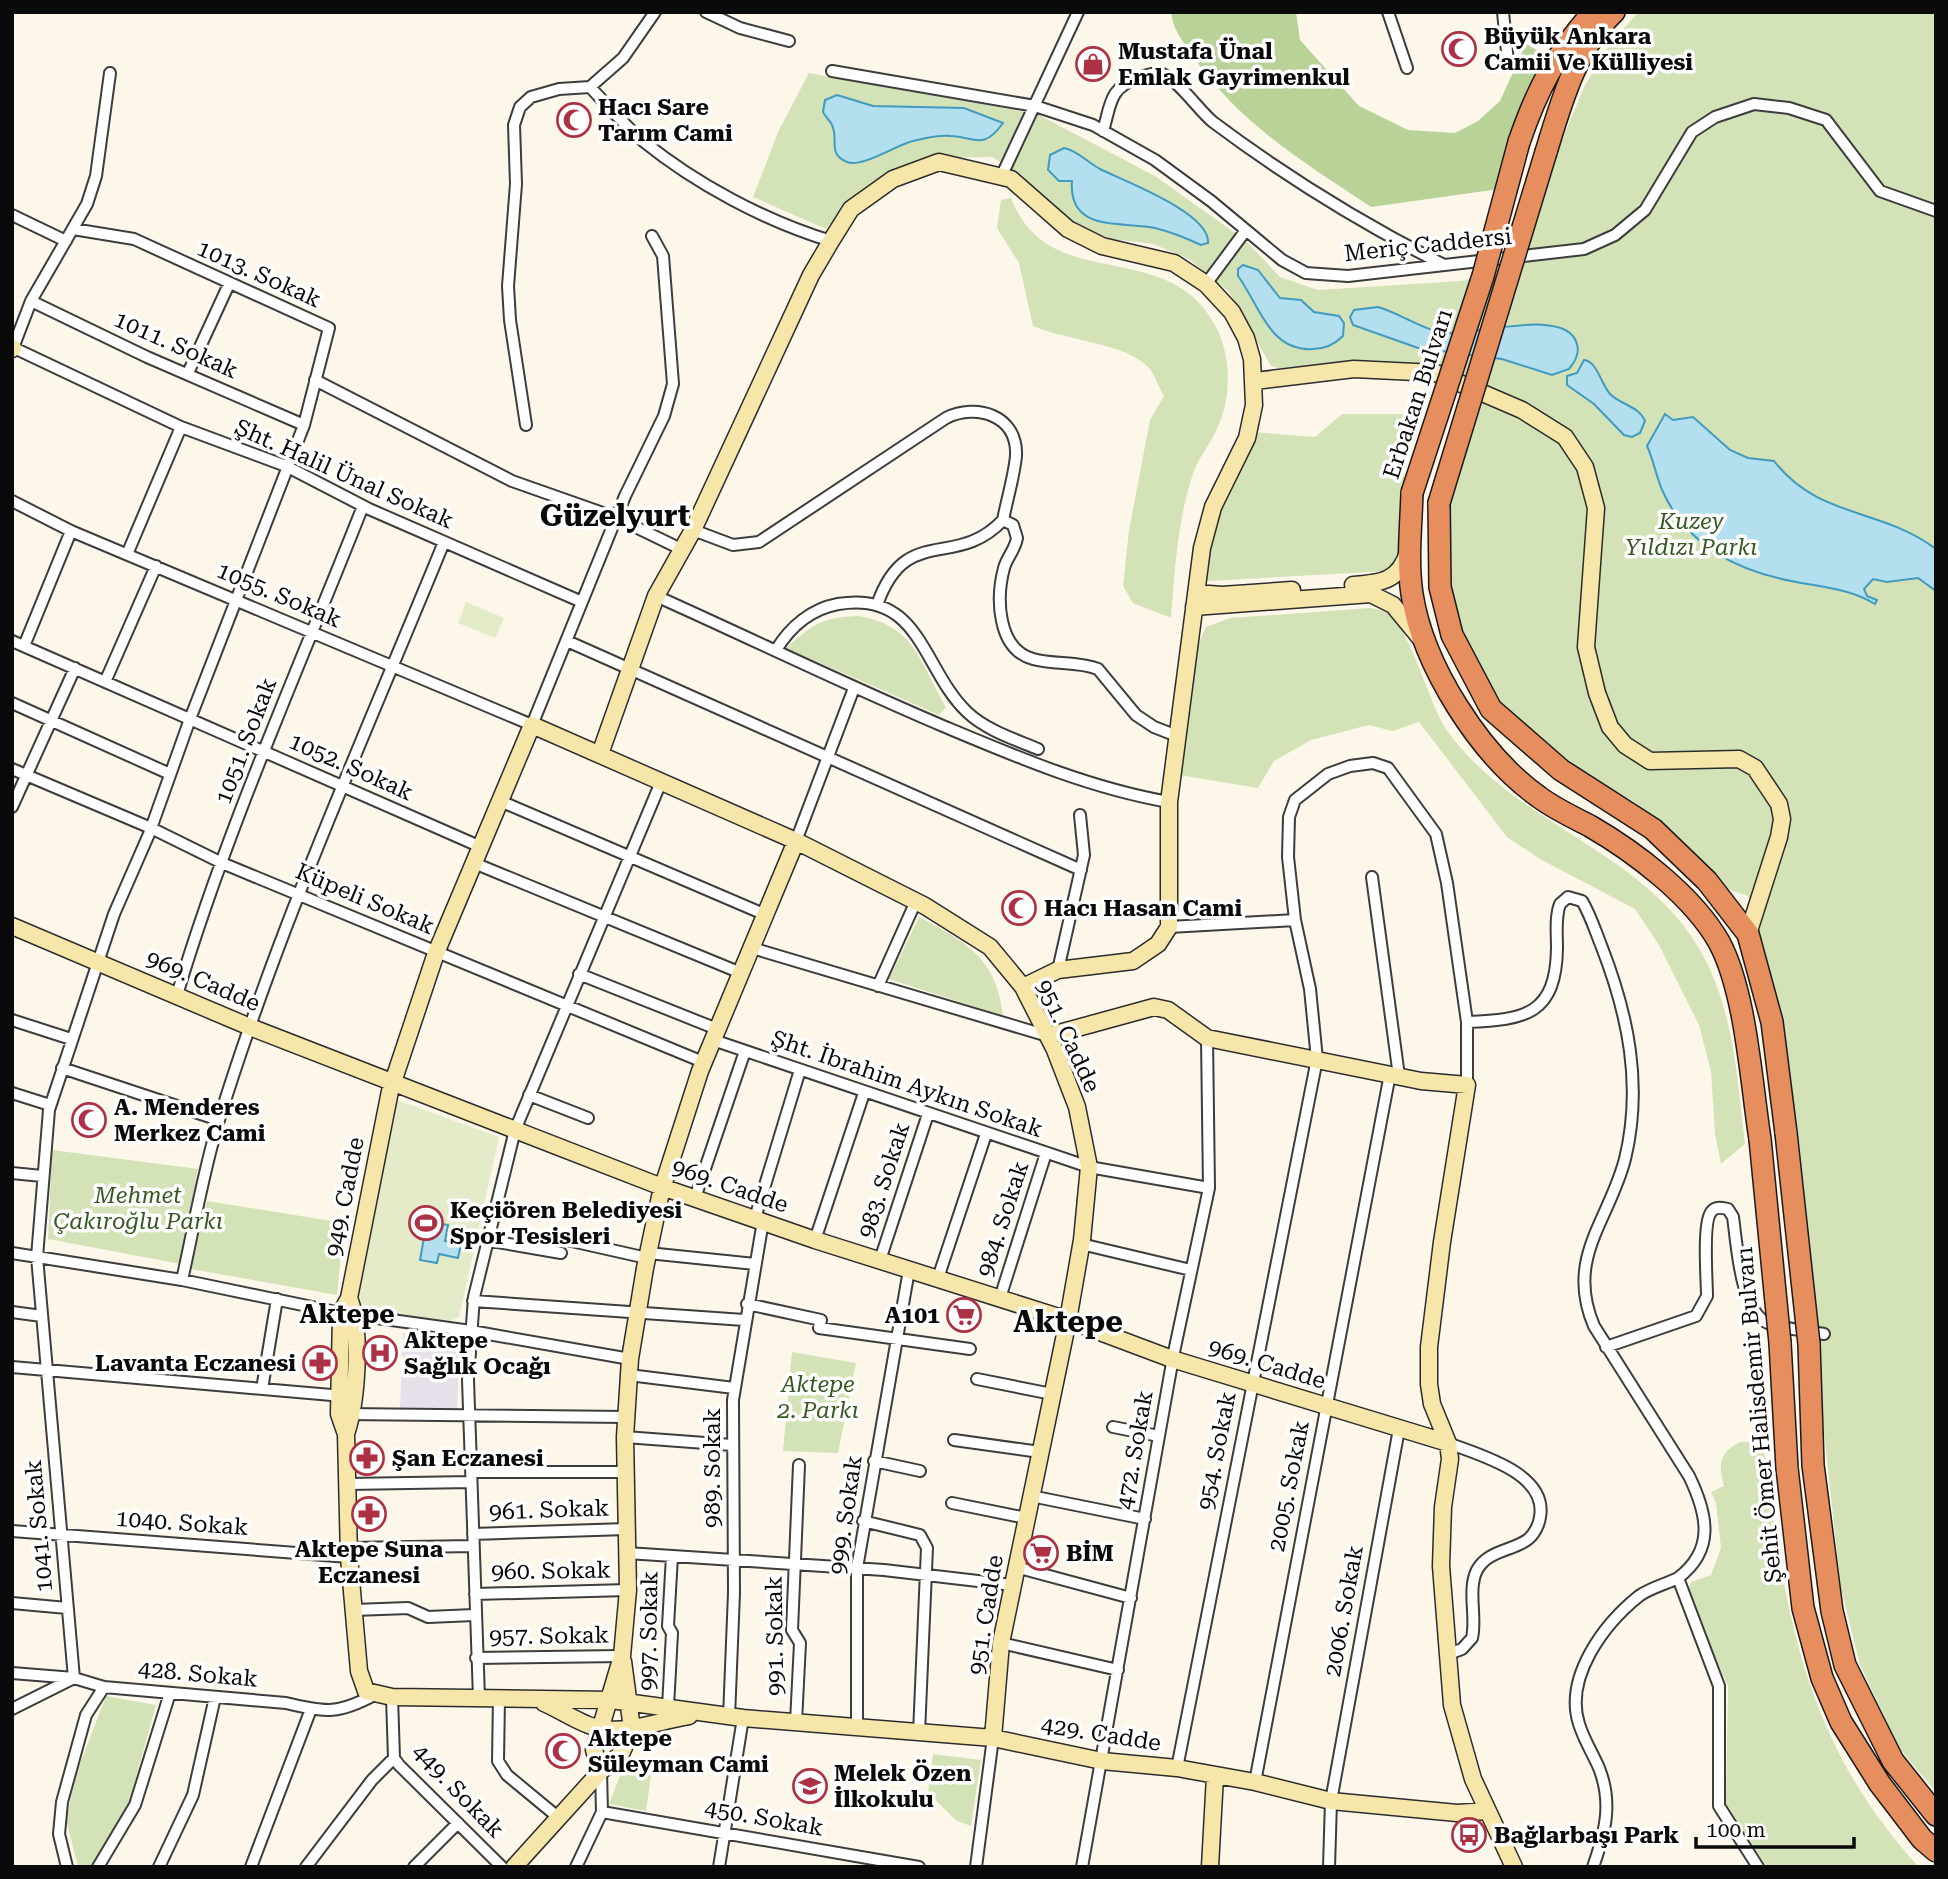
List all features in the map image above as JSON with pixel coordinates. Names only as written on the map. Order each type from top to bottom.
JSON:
[{"type":"highway","name":"Erbakan Bulvarı","points":[[1593,12],[1562,49],[1535,96],[1519,142],[1483,276],[1412,493],[1412,594],[1427,647],[1457,705],[1497,759],[1539,797],[1593,828],[1663,875],[1718,942]]},
{"type":"highway","points":[[1614,12],[1597,29],[1566,87],[1545,152],[1439,503],[1440,587],[1452,635],[1491,709],[1561,770],[1653,829],[1707,881],[1748,934],[1772,1021],[1816,1339],[1813,1465],[1832,1611],[1845,1665],[1893,1761],[1936,1815]]},
{"type":"highway","name":"Şehit Ömer Halisdemir Bulvarı","points":[[1718,942],[1732,978],[1742,1023],[1760,1139],[1780,1343],[1787,1468],[1803,1608],[1822,1678],[1841,1722],[1880,1784],[1922,1839],[1936,1851]]},
{"type":"street","points":[[526,425],[510,320],[508,286],[516,184],[514,125],[520,107],[531,97],[559,89],[590,87],[623,58],[654,12]]},
{"type":"street","points":[[706,12],[722,22],[789,41]]},
{"type":"street","points":[[1002,175],[1078,12]]},
{"type":"street","points":[[1388,12],[1406,68]]},
{"type":"street","points":[[1503,12],[1508,62]]},
{"type":"street","name":"Meriç Caddersi","points":[[832,71],[1035,106],[1103,131],[1155,160],[1282,260],[1306,273],[1348,276],[1584,249],[1615,235],[1644,210],[1692,132],[1714,117],[1754,104],[1789,108],[1826,120],[1880,191],[1936,211]]},
{"type":"street","points":[[12,348],[31,301],[87,204],[96,176],[110,72]]},
{"type":"street","points":[[1103,131],[1114,93],[1121,85],[1157,73],[1169,76],[1184,94],[1222,128],[1313,191],[1386,235],[1444,265]]},
{"type":"street","points":[[590,87],[642,140],[738,203],[802,232],[831,241]]},
{"type":"street","points":[[600,754],[656,596],[683,550],[811,275],[851,209],[893,179],[939,162],[1002,175],[1019,184],[1058,223],[1090,242],[1161,259],[1206,284],[1225,302],[1242,328],[1252,359],[1255,381],[1252,422],[1213,507],[1195,600],[1169,802],[1169,927],[1158,944],[1133,961],[1058,970],[1023,987]]},
{"type":"street","points":[[12,215],[66,241]]},
{"type":"street","name":"1013. Sokak","points":[[73,229],[134,239],[329,328],[304,425],[190,719]]},
{"type":"street","points":[[1206,284],[1246,230]]},
{"type":"street","points":[[532,724],[617,518],[664,416],[673,384],[663,256],[652,236]]},
{"type":"street","points":[[188,373],[229,284]]},
{"type":"street","name":"1011. Sokak","points":[[31,301],[147,358],[188,373],[304,425]]},
{"type":"street","name":"Şht. Halil Ünal Sokak","points":[[12,348],[181,427],[286,466],[363,506],[582,602]]},
{"type":"street","points":[[1255,381],[1354,369],[1436,373],[1522,410],[1564,437],[1585,467],[1597,508],[1586,647],[1597,694],[1610,727],[1625,745],[1650,761],[1739,759],[1755,768],[1779,804],[1782,819],[1779,837],[1748,934]]},
{"type":"street","points":[[315,380],[512,481],[617,518],[683,550]]},
{"type":"street","points":[[692,530],[733,545],[759,541],[946,418],[974,410],[997,416],[1008,429],[1016,454],[1003,520],[977,539],[906,559],[885,581],[877,605]]},
{"type":"street","points":[[128,552],[181,427]]},
{"type":"street","name":"1055. Sokak","points":[[12,501],[71,531],[128,552],[532,724]]},
{"type":"street","name":"1051. Sokak","points":[[177,995],[263,751],[363,506]]},
{"type":"street","points":[[1003,520],[1013,525],[1017,538],[1003,574],[1002,624],[1009,642],[1033,660],[1098,669],[1136,715],[1154,727],[1177,736]]},
{"type":"street","points":[[24,646],[71,531]]},
{"type":"street","points":[[183,1280],[219,1120],[250,1027],[342,786],[444,542]]},
{"type":"street","points":[[1195,600],[1222,595],[1386,582],[1396,577],[1410,543]]},
{"type":"street","points":[[105,682],[156,566]]},
{"type":"street","points":[[1195,600],[1371,594],[1393,605],[1427,647]]},
{"type":"street","points":[[656,596],[854,688],[1057,773],[1114,791],[1169,802]]},
{"type":"street","points":[[776,650],[793,626],[819,610],[850,602],[877,605],[901,617],[913,628],[952,695],[970,715],[981,724],[1038,750]]},
{"type":"street","name":"1052. Sokak","points":[[12,641],[481,847]]},
{"type":"street","points":[[566,641],[1082,870]]},
{"type":"street","points":[[12,807],[75,668]]},
{"type":"street","points":[[576,1867],[602,1812],[601,1771],[594,1750],[598,1728],[611,1700],[622,1656],[628,1590],[625,1437],[629,1367],[647,1256],[663,1186],[703,1062],[796,841],[854,688]]},
{"type":"street","points":[[12,703],[170,774]]},
{"type":"street","name":"1041. Sokak","points":[[74,1678],[37,1257],[50,1105],[114,915],[151,828],[190,719]]},
{"type":"street","name":"951. Cadde","points":[[532,724],[796,841],[916,901],[990,947],[1023,987],[1048,1036],[1077,1107],[1088,1167],[1081,1244],[1068,1320],[1001,1643],[993,1738]]},
{"type":"street","name":"949. Cadde","points":[[384,1695],[366,1691],[359,1671],[349,1552],[346,1420],[348,1314],[368,1188],[393,1084],[436,953],[532,724]]},
{"type":"street","name":"954. Sokak","points":[[1177,1769],[1317,1059],[1310,989],[1295,920],[1288,857],[1289,817],[1295,800],[1328,774],[1350,766],[1373,763],[1388,768],[1436,834],[1447,883],[1467,1022]]},
{"type":"street","name":"Küpeli Sokak","points":[[12,769],[151,828],[222,863],[703,1062]]},
{"type":"street","points":[[479,1698],[469,1417],[474,1301],[486,1240],[515,1130],[661,782]]},
{"type":"street","points":[[500,801],[630,854],[766,915]]},
{"type":"street","points":[[1058,970],[1082,870],[1085,844],[1080,815]]},
{"type":"street","points":[[474,863],[741,973]]},
{"type":"street","name":"2005. Sokak","points":[[1255,1782],[1326,1406],[1394,1075],[1372,877]]},
{"type":"street","points":[[1514,1867],[1487,1811],[1457,1728],[1446,1655],[1441,1566],[1443,1507],[1450,1460],[1448,1443],[1432,1404],[1428,1364],[1442,1242],[1468,1085],[1467,1022],[1519,1018],[1542,1003],[1556,972],[1560,904],[1568,897],[1582,901],[1624,1009],[1632,1060],[1633,1107],[1625,1158],[1617,1185],[1590,1244],[1583,1270],[1588,1313],[1606,1347],[1689,1476],[1699,1501],[1704,1542],[1701,1554],[1678,1578],[1640,1596],[1592,1647],[1580,1674],[1576,1699],[1579,1724],[1603,1779],[1607,1802],[1604,1836],[1593,1867]]},
{"type":"street","points":[[878,986],[916,901]]},
{"type":"street","points":[[1169,927],[1295,920]]},
{"type":"street","name":"969. Cadde","points":[[12,926],[100,961],[250,1027],[393,1084],[695,1198],[815,1240],[1068,1320],[1172,1359],[1448,1443]]},
{"type":"street","points":[[752,948],[1048,1036],[1154,1007],[1168,1010],[1208,1038],[1394,1075],[1468,1085]]},
{"type":"street","name":"Şht. İbrahim Aykın Sokak","points":[[579,974],[745,1051],[864,1093],[1088,1167],[1209,1188]]},
{"type":"street","points":[[12,1020],[71,1039]]},
{"type":"street","name":"472. Sokak","points":[[1082,1867],[1172,1359],[1209,1188],[1208,1038]]},
{"type":"street","points":[[695,1198],[745,1051]]},
{"type":"street","points":[[62,1068],[219,1120]]},
{"type":"street","name":"989. Sokak","points":[[719,1867],[736,1717],[732,1445],[734,1388],[755,1264],[759,1220],[800,1070]]},
{"type":"street","points":[[12,1093],[50,1105]]},
{"type":"street","points":[[815,1240],[864,1093]]},
{"type":"street","points":[[529,1095],[588,1118]]},
{"type":"street","name":"983. Sokak","points":[[880,1260],[928,1114]]},
{"type":"street","points":[[939,1278],[986,1134]]},
{"type":"street","name":"984. Sokak","points":[[1000,1298],[1046,1153]]},
{"type":"street","points":[[12,1173],[42,1176]]},
{"type":"street","points":[[1606,1347],[1696,1316],[1704,1307],[1707,1296],[1706,1221],[1712,1210],[1719,1207],[1728,1209],[1733,1217],[1743,1285],[1755,1311],[1767,1323],[1816,1339]]},
{"type":"street","points":[[486,1240],[561,1253]]},
{"type":"street","points":[[566,1240],[647,1256],[755,1264]]},
{"type":"street","points":[[1081,1244],[1191,1270]]},
{"type":"street","points":[[12,1253],[183,1280],[348,1314],[471,1333],[734,1388]]},
{"type":"street","name":"999. Sokak","points":[[858,1727],[858,1568],[863,1521],[909,1269]]},
{"type":"street","points":[[262,1389],[277,1299]]},
{"type":"street","points":[[474,1301],[744,1320]]},
{"type":"street","points":[[747,1304],[821,1320],[819,1328],[971,1349]]},
{"type":"street","points":[[12,1312],[42,1316]]},
{"type":"street","points":[[12,1367],[346,1396]]},
{"type":"street","points":[[977,1379],[1052,1394]]},
{"type":"street","points":[[346,1420],[626,1417]]},
{"type":"street","points":[[1113,1427],[1159,1436]]},
{"type":"street","name":"2006. Sokak","points":[[1329,1867],[1331,1801],[1399,1429]]},
{"type":"street","points":[[625,1437],[732,1445]]},
{"type":"street","points":[[954,1440],[1040,1452]]},
{"type":"street","points":[[1446,1655],[1462,1649],[1472,1639],[1477,1570],[1492,1556],[1527,1540],[1539,1522],[1541,1507],[1536,1492],[1523,1477],[1448,1443]]},
{"type":"street","points":[[874,1461],[920,1471]]},
{"type":"street","name":"991. Sokak","points":[[796,1722],[800,1643],[792,1630],[799,1465]]},
{"type":"street","points":[[347,1484],[626,1472]]},
{"type":"street","points":[[1031,1496],[1145,1519]]},
{"type":"street","points":[[952,1503],[1026,1518]]},
{"type":"street","points":[[863,1521],[920,1535],[926,1548],[919,1734]]},
{"type":"street","name":"961. Sokak","points":[[473,1534],[627,1529]]},
{"type":"street","name":"1040. Sokak","points":[[12,1531],[349,1552],[473,1546]]},
{"type":"street","points":[[627,1553],[925,1573],[1012,1585]]},
{"type":"street","name":"997. Sokak","points":[[668,1707],[672,1633],[668,1626],[672,1556]]},
{"type":"street","points":[[1016,1567],[1131,1598]]},
{"type":"street","points":[[1678,1578],[1719,1686],[1719,1806],[1759,1867]]},
{"type":"street","name":"960. Sokak","points":[[475,1594],[628,1590]]},
{"type":"street","points":[[12,1603],[67,1608]]},
{"type":"street","points":[[354,1610],[408,1608],[428,1617],[474,1615]]},
{"type":"street","points":[[1001,1643],[1118,1670]]},
{"type":"street","points":[[514,1867],[601,1771],[621,1754],[632,1729],[622,1656]]},
{"type":"street","name":"957. Sokak","points":[[476,1658],[622,1656]]},
{"type":"street","name":"428. Sokak","points":[[12,1673],[74,1678],[104,1687],[286,1703],[310,1709],[347,1710],[384,1695]]},
{"type":"street","points":[[12,1709],[74,1678]]},
{"type":"street","points":[[67,1867],[59,1834],[62,1802],[86,1715],[104,1687]]},
{"type":"street","points":[[98,1867],[135,1805],[170,1693]]},
{"type":"street","points":[[384,1695],[611,1700],[706,1714]]},
{"type":"street","name":"449. Sokak","points":[[384,1695],[394,1758],[502,1867]]},
{"type":"street","points":[[159,1867],[193,1795],[215,1697]]},
{"type":"street","points":[[499,1698],[498,1761],[507,1775],[559,1818]]},
{"type":"street","points":[[538,1700],[598,1728],[632,1729],[653,1721],[706,1714]]},
{"type":"street","points":[[251,1867],[310,1709]]},
{"type":"street","name":"429. Cadde","points":[[706,1714],[919,1734],[993,1738],[1102,1761],[1177,1769],[1255,1782],[1331,1801],[1457,1813],[1487,1811]]},
{"type":"street","points":[[976,1867],[993,1738]]},
{"type":"street","points":[[306,1867],[372,1780],[394,1758]]},
{"type":"street","points":[[1210,1867],[1215,1776]]},
{"type":"street","name":"450. Sokak","points":[[602,1812],[725,1831],[875,1863],[919,1867]]},
{"type":"street","points":[[414,1867],[458,1822]]},
{"type":"shaded area","points":[[403,1333],[460,1338],[457,1409],[400,1409]]},
{"type":"green space","points":[[1171,12],[1296,12],[1300,40],[1359,106],[1408,130],[1455,133],[1478,121],[1500,101],[1526,44],[1544,54],[1522,102],[1499,189],[1371,207],[1274,140],[1231,102],[1185,44],[1176,30]]},
{"type":"green space","name":"Kuzey Yıldızı Parkı","points":[[1638,12],[1936,12],[1936,1792],[1900,1749],[1860,1665],[1841,1588],[1782,1049],[1765,955],[1748,896],[1724,888],[1677,838],[1633,801],[1567,766],[1525,731],[1490,689],[1459,631],[1449,585],[1448,493],[1480,385],[1411,364],[1336,363],[1281,369],[1271,366],[1229,292],[1189,259],[1153,244],[1111,239],[1076,226],[1039,196],[1023,176],[992,157],[930,158],[856,195],[826,229],[753,197],[779,130],[809,73],[1037,114],[1155,176],[1245,240],[1280,277],[1318,290],[1461,281],[1517,271],[1530,216],[1585,85],[1606,50]]},
{"type":"green space","points":[[1011,198],[1029,229],[1053,247],[1081,258],[1142,272],[1171,283],[1197,301],[1218,331],[1227,365],[1226,402],[1217,430],[1196,466],[1187,494],[1177,546],[1171,618],[1133,603],[1123,586],[1129,530],[1150,420],[1164,396],[1150,370],[1139,359],[1111,348],[1033,326],[1019,263],[997,228],[1001,200]]},
{"type":"green space","points":[[1342,414],[1405,414],[1404,532],[1397,564],[1388,571],[1208,581],[1203,576],[1206,527],[1252,432],[1315,437]]},
{"type":"green space","points":[[466,602],[504,618],[495,638],[458,623]]},
{"type":"green space","points":[[1370,608],[1386,612],[1403,632],[1439,717],[1473,762],[1505,789],[1645,886],[1675,915],[1700,950],[1720,996],[1727,1020],[1745,1144],[1721,1164],[1715,1134],[1711,1071],[1699,1025],[1659,945],[1635,909],[1540,859],[1507,837],[1419,722],[1392,731],[1369,725],[1311,740],[1274,761],[1258,788],[1179,775],[1196,649],[1206,627],[1230,618]]},
{"type":"green space","points":[[857,616],[892,627],[914,648],[946,707],[939,715],[786,648],[818,624],[834,618]]},
{"type":"green space","points":[[919,917],[965,944],[976,954],[994,980],[1003,1016],[889,979]]},
{"type":"green space","name":"Keçiören Belediyesi Spor Tesisleri","points":[[397,1100],[499,1137],[459,1317],[447,1322],[354,1310]]},
{"type":"green space","name":"Mehmet Çakıroğlu Parkı","points":[[52,1150],[198,1169],[181,1264],[48,1239]]},
{"type":"green space","points":[[207,1201],[344,1223],[337,1295],[191,1269]]},
{"type":"green space","name":"Aktepe 2. Parkı","points":[[792,1352],[856,1363],[838,1453],[783,1451]]},
{"type":"green space","points":[[1740,1442],[1759,1442],[1766,1459],[1773,1517],[1793,1625],[1807,1676],[1826,1726],[1850,1774],[1881,1821],[1919,1867],[1767,1867],[1726,1804],[1728,1686],[1687,1593],[1691,1582],[1711,1575],[1721,1548],[1716,1503],[1711,1492],[1724,1486],[1722,1460],[1728,1450]]},
{"type":"green space","points":[[106,1696],[156,1705],[127,1810],[92,1867],[78,1867],[66,1819],[78,1769]]},
{"type":"green space","points":[[933,1754],[981,1760],[971,1826],[957,1821],[928,1793]]},
{"type":"green space","points":[[623,1768],[651,1775],[646,1811],[609,1804]]},
{"type":"water","points":[[837,95],[873,106],[964,108],[1003,123],[984,140],[932,137],[906,143],[861,162],[847,162],[837,155],[834,130],[823,112],[825,100]]},
{"type":"water","points":[[1064,148],[1181,209],[1205,232],[1208,243],[1201,245],[1155,228],[1113,224],[1088,217],[1079,209],[1073,198],[1072,181],[1059,181],[1048,170],[1050,155]]},
{"type":"water","points":[[1243,265],[1258,270],[1280,298],[1301,300],[1314,312],[1339,316],[1344,323],[1343,336],[1329,346],[1317,349],[1298,348],[1286,343],[1275,335],[1267,324],[1238,276],[1238,269]]},
{"type":"water","points":[[1378,307],[1428,329],[1444,333],[1518,325],[1556,327],[1570,333],[1577,344],[1577,354],[1569,369],[1552,375],[1502,359],[1418,348],[1353,325],[1350,317],[1354,310]]},
{"type":"water","points":[[1584,360],[1596,369],[1610,394],[1642,416],[1645,421],[1640,433],[1632,437],[1624,435],[1594,404],[1567,385],[1567,376],[1577,373]]},
{"type":"water","points":[[1665,414],[1673,420],[1693,417],[1730,450],[1748,458],[1774,461],[1792,480],[1810,493],[1893,526],[1936,549],[1936,591],[1918,578],[1887,582],[1873,579],[1864,589],[1867,596],[1877,600],[1875,604],[1845,591],[1751,570],[1716,553],[1686,527],[1673,511],[1661,486],[1647,446]]},
{"type":"water","points":[[427,1221],[448,1225],[445,1241],[461,1244],[458,1258],[439,1254],[437,1263],[420,1260]]},
{"type":"place","name":"Büyük Ankara Camii Ve Külliyesi","points":[[1459,49]]},
{"type":"place","name":"Mustafa Ünal Emlak Gayrimenkul","points":[[1093,64]]},
{"type":"place","name":"Hacı Sare Tarım Cami","points":[[574,120]]},
{"type":"place","name":"Hacı Hasan Cami","points":[[1019,908]]},
{"type":"place","name":"A. Menderes Merkez Cami","points":[[89,1120]]},
{"type":"place","name":"Keçiören Belediyesi Spor Tesisleri","points":[[426,1223]]},
{"type":"place","name":"A101","points":[[964,1315]]},
{"type":"place","name":"Aktepe Sağlık Ocağı","points":[[380,1353]]},
{"type":"place","name":"Lavanta Eczanesi","points":[[320,1363]]},
{"type":"place","name":"Şan Eczanesi","points":[[367,1458]]},
{"type":"place","name":"Aktepe Suna Eczanesi","points":[[369,1514]]},
{"type":"place","name":"BİM","points":[[1041,1553]]},
{"type":"place","name":"Aktepe Süleyman Cami","points":[[563,1751]]},
{"type":"place","name":"Melek Özen İlkokulu","points":[[810,1786]]},
{"type":"place","name":"Bağlarbaşı Park","points":[[1469,1835]]},
{"type":"district","name":"Güzelyurt","points":[[615,515]]},
{"type":"district","name":"Aktepe","points":[[347,1314]]},
{"type":"district","name":"Aktepe","points":[[1068,1321]]}]
